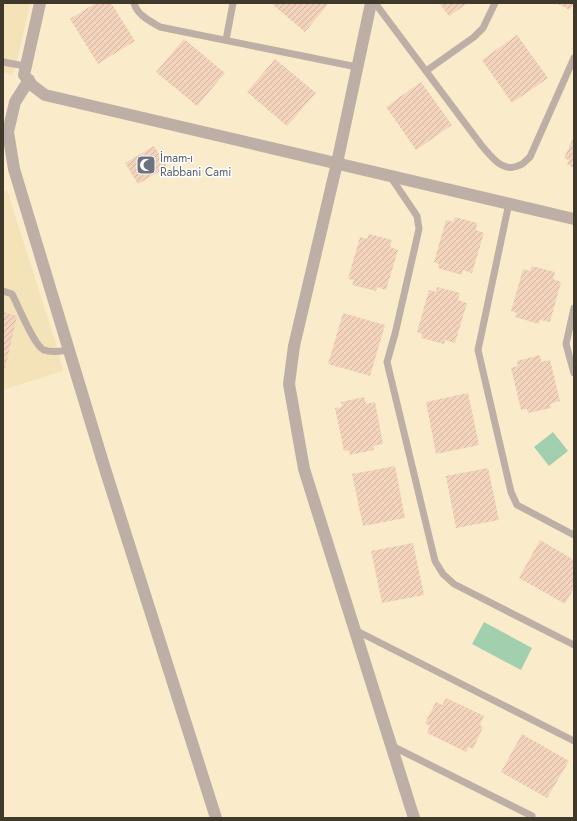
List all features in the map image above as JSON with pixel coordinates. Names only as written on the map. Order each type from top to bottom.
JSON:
[{"type":"street","points":[[40,3],[24,75],[33,86],[45,95],[574,219]]},
{"type":"street","points":[[371,3],[337,163],[294,346],[288,384],[304,469],[414,818]]},
{"type":"street","points":[[29,80],[14,102],[8,132],[14,169],[105,469],[216,818]]},
{"type":"lane","points":[[134,3],[135,8],[147,20],[160,27],[357,68]]},
{"type":"lane","points":[[226,40],[233,3]]},
{"type":"lane","points":[[375,3],[482,146],[500,165],[511,168],[521,165],[530,157],[574,58]]},
{"type":"lane","points":[[426,71],[474,37],[483,28],[495,3]]},
{"type":"lane","points":[[3,62],[25,66]]},
{"type":"lane","points":[[389,175],[417,216],[419,229],[395,334],[387,362],[435,561],[443,574],[454,584],[574,645]]},
{"type":"lane","points":[[509,204],[478,350],[511,492],[517,505],[574,535]]},
{"type":"lane","points":[[3,292],[12,294],[35,341],[40,348],[46,351],[57,352],[69,350]]},
{"type":"lane","points":[[574,308],[566,344],[574,373]]},
{"type":"lane","points":[[355,630],[574,741]]},
{"type":"lane","points":[[392,746],[532,816]]},
{"type":"shaded area","points":[[3,3],[30,3],[18,57],[12,75],[3,72]]},
{"type":"shaded area","points":[[7,190],[56,344],[63,371],[3,390],[3,191]]},
{"type":"green space","points":[[553,432],[568,451],[549,466],[534,447]]},
{"type":"green space","points":[[484,622],[532,648],[521,670],[472,644]]},
{"type":"building","points":[[96,3],[111,3],[135,41],[98,64],[70,19]]},
{"type":"building","points":[[271,3],[329,3],[305,32]]},
{"type":"building","points":[[439,3],[468,3],[449,16]]},
{"type":"building","points":[[556,3],[574,3],[570,10]]},
{"type":"building","points":[[517,35],[548,78],[512,103],[482,60]]},
{"type":"building","points":[[184,39],[225,73],[197,106],[156,72]]},
{"type":"building","points":[[275,59],[316,93],[287,126],[247,92]]},
{"type":"building","points":[[421,82],[452,125],[416,150],[386,107]]},
{"type":"building","points":[[574,136],[574,168],[567,164],[569,160],[564,158]]},
{"type":"building","name":"İmam-ı Rabbani Cami","points":[[154,146],[167,167],[138,184],[125,163]]},
{"type":"building","points":[[455,217],[477,223],[476,230],[484,233],[472,273],[463,270],[462,275],[438,268],[439,264],[434,262],[446,220],[453,222]]},
{"type":"building","points":[[369,234],[392,240],[390,247],[398,250],[386,290],[377,287],[376,291],[352,285],[354,280],[348,279],[360,237],[367,239]]},
{"type":"building","points":[[532,266],[555,272],[553,279],[561,282],[550,322],[540,320],[539,324],[515,317],[517,313],[511,311],[523,269],[530,271]]},
{"type":"building","points":[[437,287],[460,293],[458,300],[467,303],[455,343],[445,340],[444,344],[421,338],[422,334],[417,332],[429,290],[436,292]]},
{"type":"building","points":[[3,312],[17,316],[5,369],[3,369]]},
{"type":"building","points":[[343,313],[385,325],[370,376],[328,364]]},
{"type":"building","points":[[540,355],[541,362],[550,360],[560,401],[550,404],[551,408],[528,413],[527,409],[521,410],[511,368],[518,366],[517,361]]},
{"type":"building","points":[[468,393],[479,445],[436,454],[426,402]]},
{"type":"building","points":[[364,397],[366,404],[375,402],[383,444],[373,446],[374,450],[350,455],[349,450],[344,451],[335,408],[342,407],[341,402]]},
{"type":"building","points":[[395,466],[405,518],[363,526],[352,474]]},
{"type":"building","points":[[488,468],[499,520],[456,528],[446,476]]},
{"type":"building","points":[[540,540],[574,560],[574,588],[565,604],[519,578]]},
{"type":"building","points":[[413,543],[424,595],[382,603],[371,551]]},
{"type":"building","points":[[446,698],[484,716],[480,725],[483,727],[473,749],[469,747],[466,752],[427,733],[430,726],[425,723],[436,702],[442,705]]},
{"type":"building","points":[[522,734],[569,761],[547,798],[501,772]]},
{"type":"place","name":"İmam-ı Rabbani Cami","points":[[146,165]]}]
